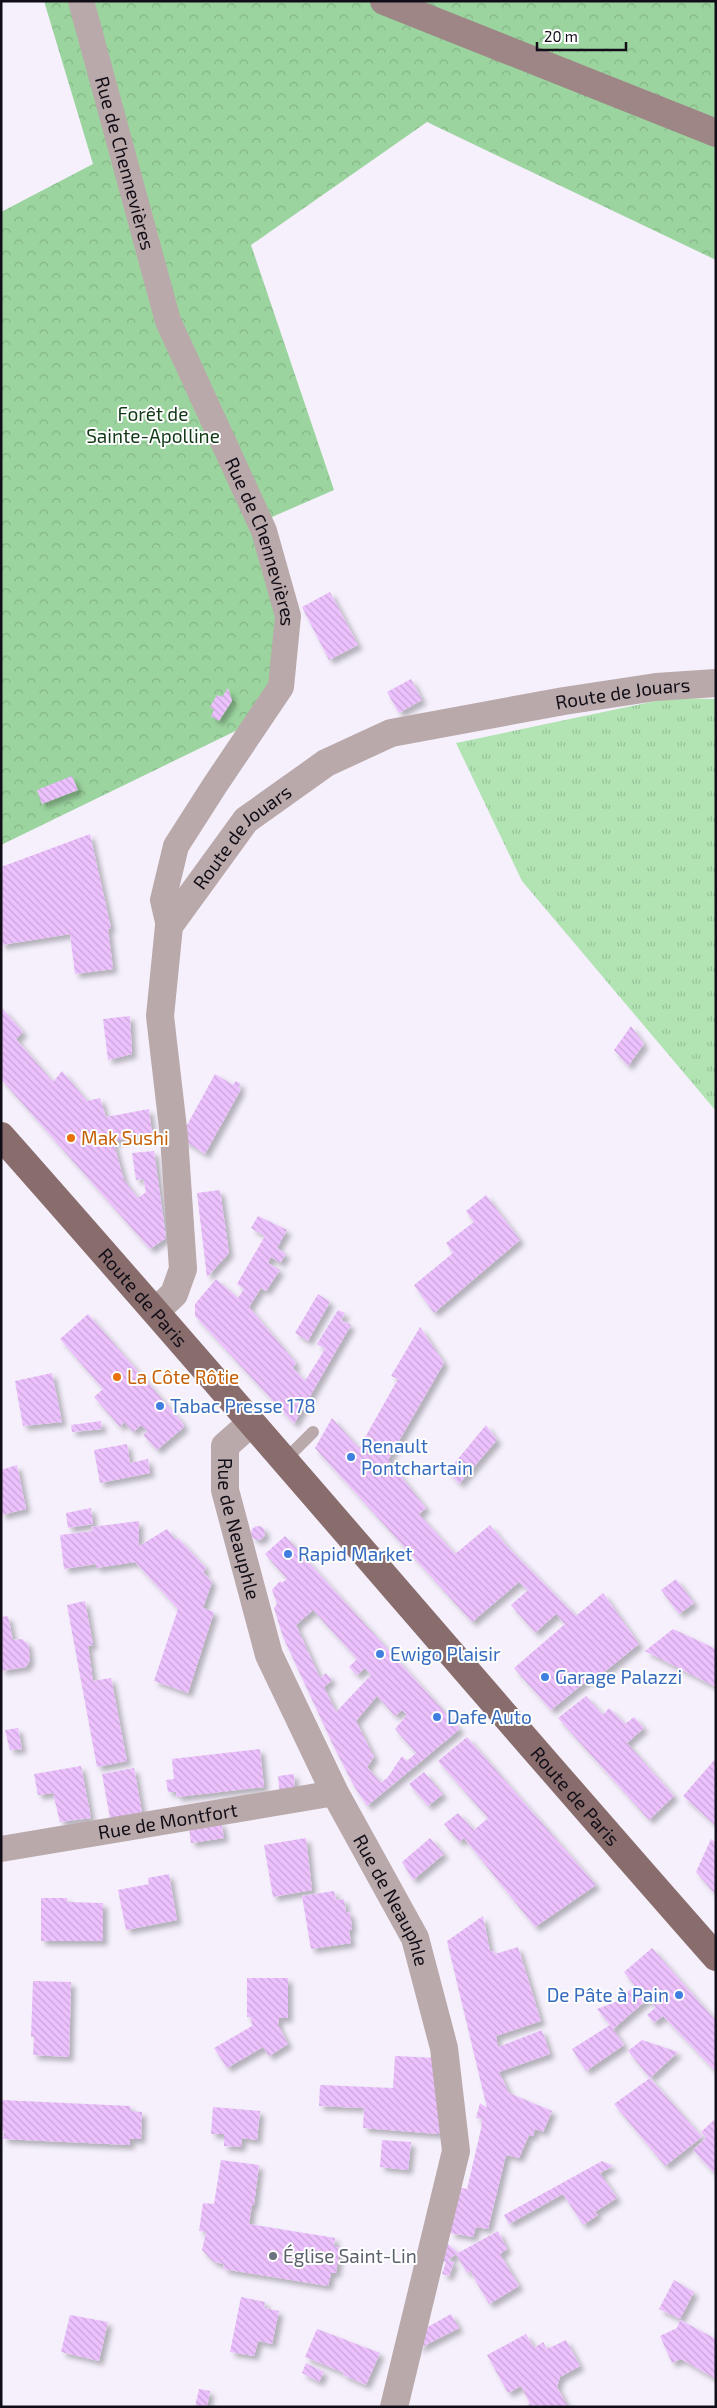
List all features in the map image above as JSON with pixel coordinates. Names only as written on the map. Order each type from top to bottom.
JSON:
[{"type":"main road","points":[[384,1],[716,134]]},
{"type":"main road","name":"Route de Paris","points":[[2,1138],[156,1311],[251,1423],[716,1957]]},
{"type":"street","name":"Rue de Chennevières","points":[[81,1],[168,321],[264,531],[288,616],[282,687],[176,846],[163,900],[169,926]]},
{"type":"street","name":"Route de Jouars","points":[[169,926],[246,820],[326,763],[391,733],[564,701],[656,687],[716,683]]},
{"type":"street","points":[[156,1311],[174,1294],[183,1269],[174,1137],[160,1016],[169,926]]},
{"type":"street","name":"Rue de Neauphle","points":[[251,1423],[225,1446],[225,1490],[269,1655],[334,1793],[415,1938],[444,2048],[456,2151],[394,2407]]},
{"type":"street","name":"Rue de Montfort","points":[[1,1849],[334,1793]]},
{"type":"lane","points":[[284,1461],[313,1432]]},
{"type":"green space","name":"Forêt de Sainte-Apolline","points":[[44,1],[716,1],[716,260],[427,122],[251,245],[334,490],[272,517],[280,652],[256,721],[1,845],[1,212],[93,164]]},
{"type":"green space","points":[[670,698],[716,699],[716,1111],[522,881],[456,743]]},
{"type":"building","points":[[330,592],[358,645],[329,660],[302,607]]},
{"type":"building","points":[[411,679],[422,700],[399,713],[387,692]]},
{"type":"building","points":[[228,688],[232,701],[219,721],[211,716],[214,710],[210,707],[217,695],[222,697]]},
{"type":"building","points":[[72,776],[78,790],[42,804],[37,790]]},
{"type":"building","points":[[90,834],[111,928],[108,929],[113,969],[75,974],[70,934],[1,945],[1,867]]},
{"type":"building","points":[[1,1007],[23,1032],[16,1039],[53,1082],[62,1071],[87,1101],[100,1098],[106,1117],[149,1109],[152,1133],[113,1141],[124,1180],[138,1198],[146,1192],[143,1179],[136,1180],[132,1153],[154,1151],[166,1238],[150,1249],[1,1079]]},
{"type":"building","points":[[130,1016],[132,1054],[108,1060],[103,1019]]},
{"type":"building","points":[[631,1026],[644,1044],[628,1066],[614,1050]]},
{"type":"building","points":[[215,1074],[233,1085],[236,1081],[241,1084],[238,1088],[241,1089],[205,1154],[180,1138]]},
{"type":"building","points":[[220,1190],[229,1253],[207,1277],[197,1193]]},
{"type":"building","points":[[486,1195],[520,1240],[434,1313],[414,1285],[453,1253],[446,1243],[474,1222],[466,1211]]},
{"type":"building","points":[[258,1216],[287,1230],[277,1248],[286,1254],[280,1263],[271,1257],[268,1263],[280,1270],[266,1291],[261,1288],[249,1307],[296,1363],[293,1368],[305,1381],[325,1349],[317,1344],[338,1310],[345,1313],[341,1320],[351,1325],[294,1424],[195,1316],[195,1304],[216,1279],[238,1298],[244,1289],[237,1284],[265,1236],[251,1228]]},
{"type":"building","points":[[318,1294],[330,1302],[308,1341],[295,1333]]},
{"type":"building","points":[[88,1314],[182,1422],[184,1427],[157,1450],[143,1435],[147,1431],[141,1425],[133,1432],[124,1422],[120,1427],[94,1397],[103,1389],[60,1339]]},
{"type":"building","points":[[420,1327],[444,1363],[388,1460],[426,1508],[419,1514],[455,1554],[490,1525],[507,1546],[576,1616],[603,1593],[639,1644],[603,1673],[589,1679],[551,1710],[514,1668],[565,1624],[556,1614],[535,1633],[511,1605],[528,1590],[519,1582],[472,1622],[315,1448],[332,1418],[359,1448],[398,1379],[391,1376]]},
{"type":"building","points":[[52,1373],[62,1422],[23,1426],[15,1381]]},
{"type":"building","points":[[101,1421],[102,1429],[72,1432],[71,1425]]},
{"type":"building","points":[[486,1425],[497,1440],[459,1484],[448,1471]]},
{"type":"building","points":[[127,1444],[130,1463],[148,1459],[150,1473],[100,1483],[94,1450]]},
{"type":"building","points":[[17,1465],[26,1509],[1,1515],[1,1470]]},
{"type":"building","points":[[91,1508],[93,1524],[68,1528],[66,1513]]},
{"type":"building","points":[[139,1521],[139,1546],[167,1529],[206,1568],[203,1572],[212,1582],[203,1608],[214,1612],[188,1693],[154,1681],[178,1609],[135,1562],[96,1568],[96,1564],[64,1569],[60,1535],[93,1531],[91,1527]]},
{"type":"building","points":[[255,1526],[261,1526],[265,1533],[261,1540],[255,1540],[251,1536],[251,1530]]},
{"type":"building","points":[[285,1536],[460,1729],[367,1806],[354,1786],[334,1747],[283,1637],[274,1608],[277,1604],[272,1590],[280,1581],[282,1583],[287,1579],[265,1554]],"holes":[[[313,1610],[357,1659],[349,1667],[357,1675],[365,1668],[371,1675],[336,1712],[324,1687],[332,1680],[326,1673],[320,1678],[296,1625]],[[377,1696],[395,1716],[402,1710],[407,1715],[395,1729],[416,1753],[407,1761],[402,1756],[388,1777],[381,1783],[367,1767],[374,1757],[356,1721]]]},
{"type":"building","points":[[676,1579],[694,1603],[679,1614],[661,1590]]},
{"type":"building","points":[[85,1601],[93,1645],[88,1646],[93,1681],[111,1678],[127,1761],[97,1767],[67,1605]]},
{"type":"building","points":[[8,1616],[13,1640],[22,1639],[28,1644],[30,1660],[26,1667],[1,1671],[1,1617]]},
{"type":"building","points":[[673,1629],[716,1649],[716,1687],[645,1651]]},
{"type":"building","points":[[586,1696],[603,1715],[609,1708],[625,1724],[634,1717],[644,1728],[627,1743],[674,1796],[649,1820],[558,1718]]},
{"type":"building","points":[[18,1728],[22,1749],[10,1750],[5,1730]]},
{"type":"building","points":[[467,1737],[596,1885],[535,1927],[464,1838],[459,1842],[444,1824],[458,1813],[474,1830],[488,1818],[438,1761]]},
{"type":"building","points":[[260,1749],[264,1787],[177,1797],[176,1792],[168,1792],[166,1780],[174,1779],[172,1759]]},
{"type":"building","points":[[716,1758],[716,1826],[683,1796]]},
{"type":"building","points":[[81,1766],[91,1818],[60,1822],[53,1793],[38,1795],[34,1774]]},
{"type":"building","points":[[134,1768],[142,1812],[110,1818],[102,1774]]},
{"type":"building","points":[[424,1772],[443,1794],[428,1806],[409,1784]]},
{"type":"building","points":[[294,1774],[295,1793],[280,1795],[278,1776]]},
{"type":"building","points":[[221,1822],[224,1838],[191,1843],[189,1827]]},
{"type":"building","points":[[306,1838],[312,1890],[273,1897],[264,1845]]},
{"type":"building","points":[[430,1838],[444,1854],[413,1880],[402,1862]]},
{"type":"building","points":[[711,1839],[716,1843],[716,1895],[696,1872]]},
{"type":"building","points":[[169,1874],[177,1920],[126,1930],[118,1890],[149,1884],[148,1878]]},
{"type":"building","points":[[334,1891],[336,1900],[344,1899],[346,1913],[350,1912],[352,1929],[349,1930],[351,1943],[311,1949],[302,1896]]},
{"type":"building","points":[[41,1898],[67,1898],[67,1902],[103,1903],[103,1941],[41,1941]]},
{"type":"building","points":[[483,1916],[490,1951],[494,1951],[495,1954],[518,1947],[541,2021],[496,2036],[498,2047],[542,2030],[550,2054],[499,2072],[509,2093],[552,2111],[543,2132],[535,2129],[533,2136],[529,2135],[519,2158],[506,2155],[488,2229],[476,2227],[473,2237],[450,2233],[461,2188],[467,2189],[481,2129],[482,2119],[476,2118],[480,2103],[487,2108],[447,1941]]},
{"type":"building","points":[[652,1948],[716,2021],[716,2072],[663,2016],[654,2023],[647,2015],[656,2007],[648,1999],[613,2029],[624,2045],[586,2071],[572,2049],[610,2025],[597,2009],[626,1998],[623,1995],[635,1986],[624,1972]]},
{"type":"building","points":[[247,1978],[288,1978],[288,2018],[279,2018],[278,2025],[288,2044],[269,2056],[263,2047],[227,2068],[214,2048],[252,2026],[251,2017],[247,2017]]},
{"type":"building","points":[[33,1981],[71,1982],[69,2057],[33,2055],[34,2037],[31,2037]]},
{"type":"building","points":[[642,2040],[678,2052],[650,2078],[628,2051]]},
{"type":"building","points":[[395,2056],[437,2058],[445,2103],[439,2134],[363,2128],[364,2108],[319,2106],[320,2085],[393,2088]]},
{"type":"building","points":[[650,2078],[702,2137],[665,2166],[614,2104]]},
{"type":"building","points":[[1,2100],[130,2106],[131,2111],[142,2112],[141,2139],[130,2139],[130,2145],[3,2139],[4,2131],[1,2130]]},
{"type":"building","points":[[213,2107],[260,2111],[257,2140],[242,2138],[241,2147],[224,2146],[224,2134],[211,2134]]},
{"type":"building","points":[[716,2118],[716,2168],[713,2172],[693,2150],[706,2138],[701,2132]]},
{"type":"building","points":[[382,2140],[411,2142],[408,2170],[380,2167]]},
{"type":"building","name":"Église Saint-Lin","points":[[221,2160],[259,2165],[254,2205],[252,2205],[249,2224],[335,2238],[334,2246],[340,2248],[336,2273],[331,2273],[328,2286],[223,2269],[224,2264],[214,2262],[202,2250],[206,2232],[199,2231],[203,2203],[214,2204]]},
{"type":"building","points":[[602,2161],[613,2166],[600,2173],[617,2198],[595,2212],[598,2215],[583,2225],[563,2194],[509,2224],[504,2215]]},
{"type":"building","points":[[498,2231],[507,2249],[500,2254],[519,2286],[489,2304],[470,2271],[467,2273],[456,2254],[448,2260],[454,2262],[449,2276],[442,2274],[446,2262],[443,2261],[447,2243],[458,2253]]},
{"type":"building","points":[[674,2280],[694,2292],[680,2319],[659,2309]]},
{"type":"building","points":[[241,2297],[265,2302],[264,2308],[279,2311],[272,2344],[258,2341],[254,2356],[230,2352]]},
{"type":"building","points":[[451,2314],[459,2328],[418,2349],[424,2329]]},
{"type":"building","points":[[70,2315],[108,2322],[99,2361],[61,2352]]},
{"type":"building","points":[[680,2320],[716,2339],[716,2379],[681,2359],[672,2363],[660,2336],[677,2328]]},
{"type":"building","points":[[317,2329],[380,2353],[366,2385],[343,2375],[344,2373],[305,2357]]},
{"type":"building","points":[[526,2334],[534,2348],[543,2342],[547,2349],[566,2340],[580,2366],[560,2377],[557,2387],[568,2407],[524,2407],[530,2404],[521,2386],[508,2393],[487,2355]]},
{"type":"building","points":[[306,2363],[324,2372],[319,2382],[302,2373]]},
{"type":"building","points":[[199,2389],[210,2391],[207,2407],[195,2407]]},
{"type":"place","name":"Mak Sushi","points":[[71,1138]]},
{"type":"place","name":"La Côte Rôtie","points":[[117,1377]]},
{"type":"place","name":"Tabac Presse 178","points":[[160,1406]]},
{"type":"place","name":"Renault Pontchartain","points":[[351,1457]]},
{"type":"place","name":"Rapid Market","points":[[288,1554]]},
{"type":"place","name":"Ewigo Plaisir","points":[[380,1654]]},
{"type":"place","name":"Garage Palazzi","points":[[545,1677]]},
{"type":"place","name":"Dafe Auto","points":[[437,1717]]},
{"type":"place","name":"De Pâte à Pain","points":[[679,1995]]},
{"type":"place","name":"Église Saint-Lin","points":[[273,2256]]}]
